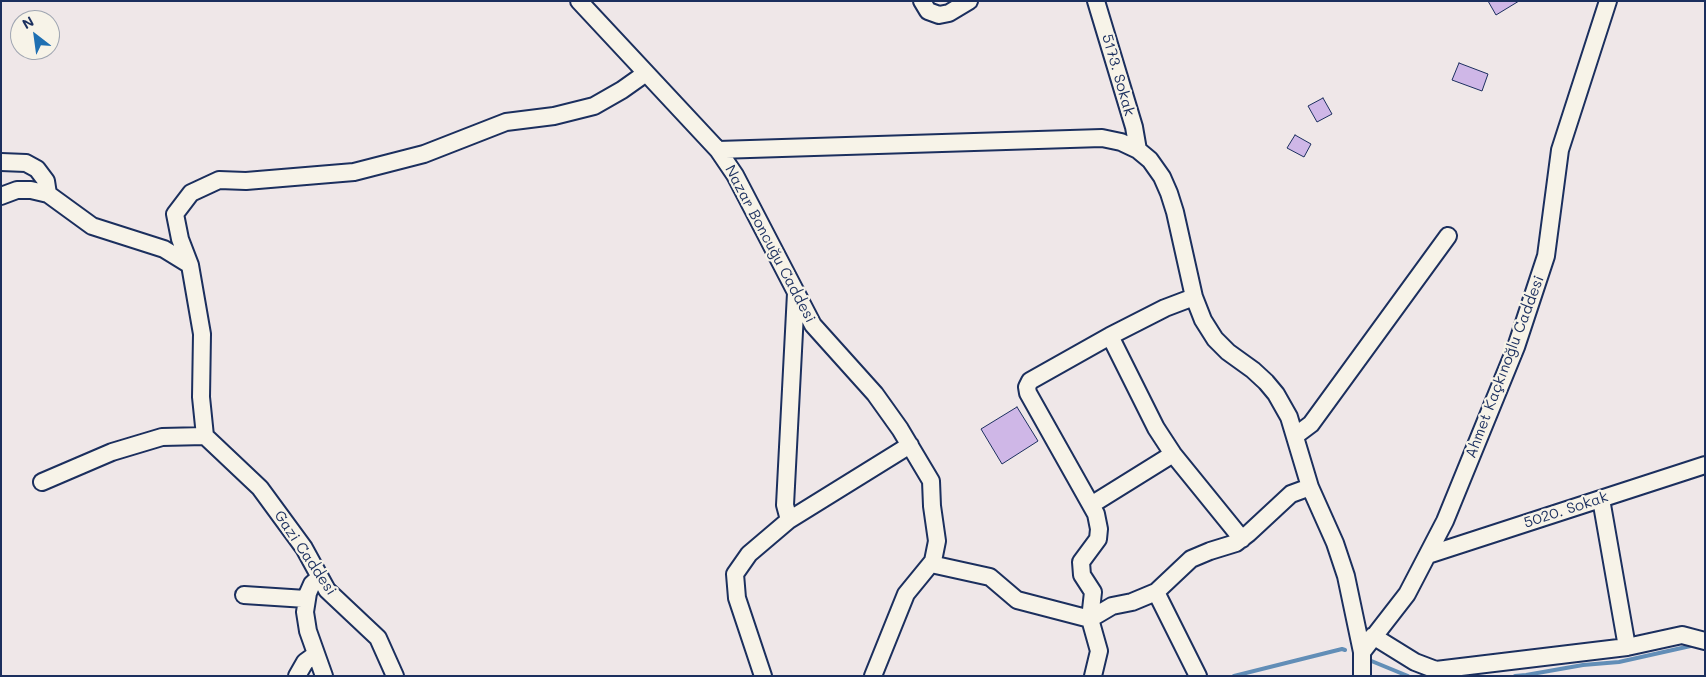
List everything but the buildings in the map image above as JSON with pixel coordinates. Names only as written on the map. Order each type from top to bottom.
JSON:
[{"type":"street","name":"Nazar Boncuğu Caddesi","points":[[580,1],[718,150],[735,175],[812,325],[875,394],[910,445],[931,482],[936,541],[931,564]]},
{"type":"street","points":[[922,1],[928,11],[938,15],[949,13],[969,1]]},
{"type":"street","name":"5173. Sokak","points":[[1096,1],[1134,127],[1138,150]]},
{"type":"street","name":"Ahmet Kaçkınoğlu Caddesi","points":[[1362,652],[1407,594],[1428,555],[1445,521],[1516,347],[1546,256],[1560,150],[1608,1]]},
{"type":"street","points":[[42,482],[112,452],[154,440],[205,436],[201,397],[202,334],[190,266],[180,239],[175,214],[191,193],[219,180],[246,181],[354,172],[415,157],[506,122],[554,116],[594,106],[646,73]]},
{"type":"street","points":[[718,150],[1102,138],[1121,142],[1138,150],[1150,160],[1162,177],[1169,193],[1194,297],[1203,320],[1215,339],[1228,352],[1259,376],[1276,394],[1289,418],[1310,488],[1340,559],[1362,652],[1362,676]]},
{"type":"street","points":[[1,162],[26,163],[37,169],[46,181],[48,194]]},
{"type":"street","points":[[1,196],[17,190],[31,190],[48,194],[92,226],[164,249],[190,266]]},
{"type":"street","points":[[1295,436],[1311,424],[1448,236]]},
{"type":"street","points":[[789,520],[785,505],[796,292]]},
{"type":"street","points":[[1093,676],[1099,651],[1090,619],[1093,592],[1082,575],[1081,562],[1098,540],[1099,529],[1096,514],[1028,393],[1027,387],[1030,381],[1110,336],[1165,308],[1194,297]]},
{"type":"street","points":[[1110,336],[1156,428],[1173,454],[1242,539]]},
{"type":"street","name":"Gazi Caddesi","points":[[205,436],[260,488],[304,548],[327,590],[378,638],[395,676]]},
{"type":"street","points":[[763,676],[737,598],[735,574],[750,554],[789,520],[910,445]]},
{"type":"street","points":[[1091,505],[1173,454]]},
{"type":"street","name":"5020. Sokak","points":[[1428,555],[1704,468]]},
{"type":"street","points":[[873,676],[906,594],[931,564],[990,577],[1017,600],[1090,619],[1112,606],[1132,602],[1156,592],[1191,559],[1210,550],[1230,546],[1242,539],[1291,494],[1310,488]]},
{"type":"street","points":[[1601,499],[1627,647]]},
{"type":"street","points":[[320,577],[312,584],[306,599],[305,612],[306,622],[324,676]]},
{"type":"street","points":[[1156,592],[1198,676]]},
{"type":"street","points":[[244,595],[306,599]]},
{"type":"street","points":[[1373,636],[1415,662],[1436,670],[1627,647],[1682,635],[1705,641]]},
{"type":"street","points":[[297,676],[305,662],[316,654]]},
{"type":"waterway","points":[[1515,676],[1583,665],[1619,662],[1695,645]]},
{"type":"waterway","points":[[1234,676],[1342,649],[1345,650]]},
{"type":"waterway","points":[[1369,660],[1408,676]]}]
